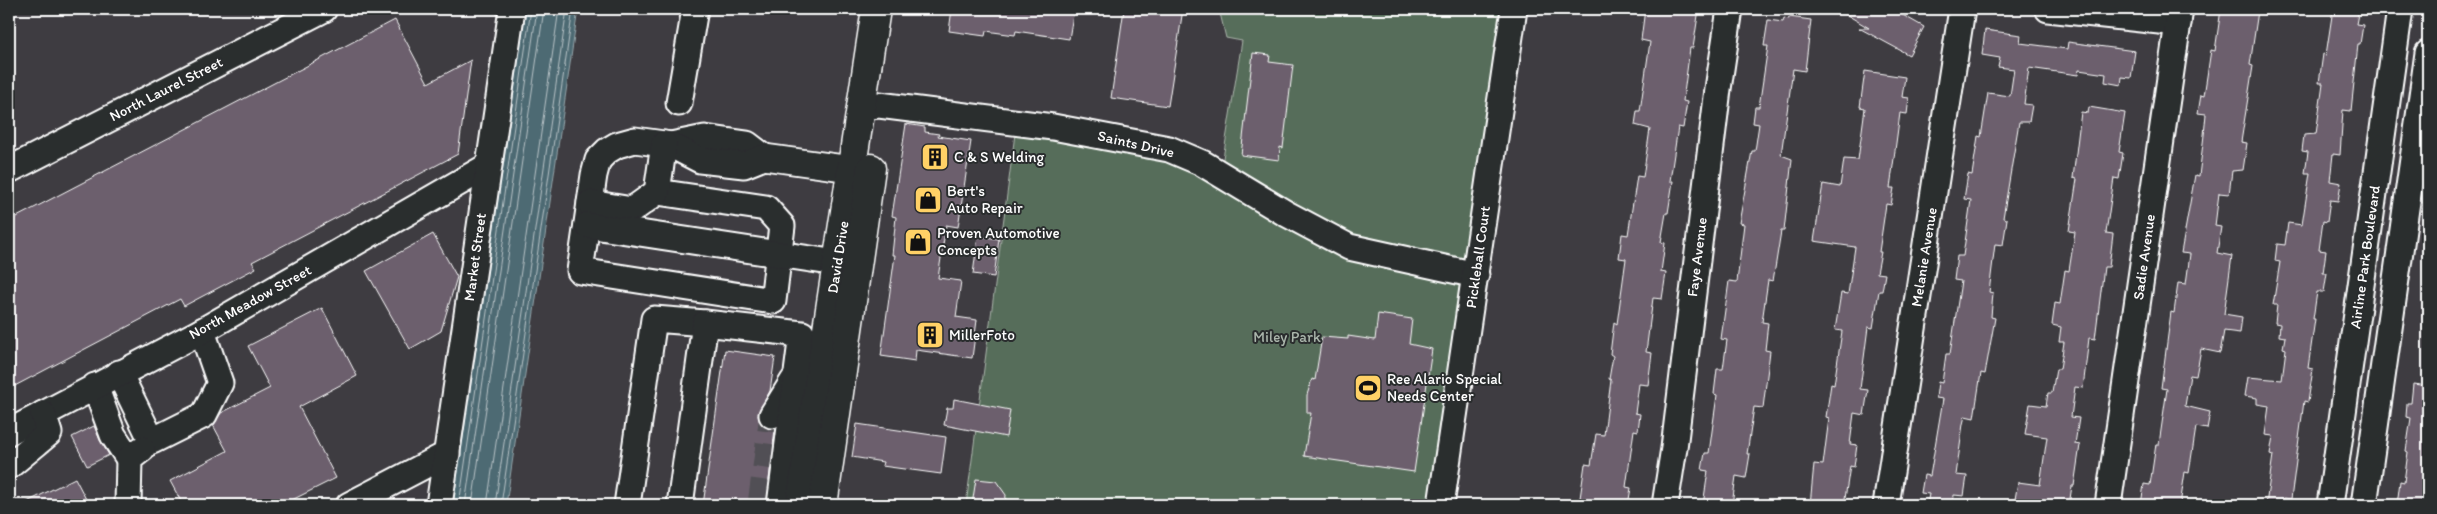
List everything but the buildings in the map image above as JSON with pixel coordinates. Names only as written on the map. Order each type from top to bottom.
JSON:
[{"type":"main road","name":"David Drive","points":[[824,505],[870,106],[876,9]]},
{"type":"main road","name":"David Drive","points":[[800,505],[814,334],[837,263],[851,169],[870,106],[894,9]]},
{"type":"street","name":"North Laurel Street","points":[[9,170],[324,9]]},
{"type":"street","name":"Market Street","points":[[439,505],[512,9]]},
{"type":"street","points":[[679,103],[694,9]]},
{"type":"street","name":"Pickleball Court","points":[[1441,505],[1514,9]]},
{"type":"street","name":"Faye Avenue","points":[[1665,505],[1718,89],[1730,9]]},
{"type":"street","name":"Melanie Avenue","points":[[1886,505],[1962,9]]},
{"type":"street","points":[[2048,9],[2179,16]]},
{"type":"street","name":"Airline Park Boulevard","points":[[2330,505],[2400,9]]},
{"type":"street","name":"Sadie Avenue","points":[[2108,505],[2179,16]]},
{"type":"street","points":[[2364,505],[2428,53]]},
{"type":"street","name":"Saints Drive","points":[[870,106],[1053,126],[1169,149],[1202,163],[1285,213],[1349,248],[1476,274]]},
{"type":"street","points":[[656,192],[766,208],[782,226],[773,301],[580,272],[598,160],[617,144],[634,140],[668,145],[705,138],[747,144],[764,157],[851,169]]},
{"type":"street","points":[[588,214],[632,210],[656,192],[668,145]]},
{"type":"street","name":"North Meadow Street","points":[[9,432],[202,331],[488,166]]},
{"type":"street","points":[[588,214],[779,254],[837,263]]},
{"type":"street","points":[[2366,251],[2399,256]]},
{"type":"street","points":[[628,505],[654,319],[814,334],[798,373],[772,415]]},
{"type":"street","points":[[680,505],[705,324]]},
{"type":"street","points":[[129,459],[152,441],[204,415],[220,383],[202,331]]},
{"type":"street","points":[[119,373],[152,441]]},
{"type":"street","points":[[780,505],[798,373]]},
{"type":"street","points":[[95,386],[113,435],[129,459],[128,505]]},
{"type":"street","points":[[9,466],[49,434],[43,414]]},
{"type":"street","points":[[349,505],[446,454]]},
{"type":"green space","name":"Miley Park","points":[[1219,9],[1511,9],[1430,505],[966,505],[1015,134],[1164,157],[1219,183],[1242,41],[1226,38]]},
{"type":"water","points":[[526,9],[578,9],[506,505],[453,505]]},
{"type":"tunnel","points":[[760,505],[772,415]]},
{"type":"place","name":"C & S Welding","points":[[935,157]]},
{"type":"place","name":"Bert's Auto Repair","points":[[928,200]]},
{"type":"place","name":"Proven Automotive Concepts","points":[[918,242]]},
{"type":"place","name":"MillerFoto","points":[[930,335]]},
{"type":"place","name":"Ree Alario Special Needs Center","points":[[1368,388]]}]
